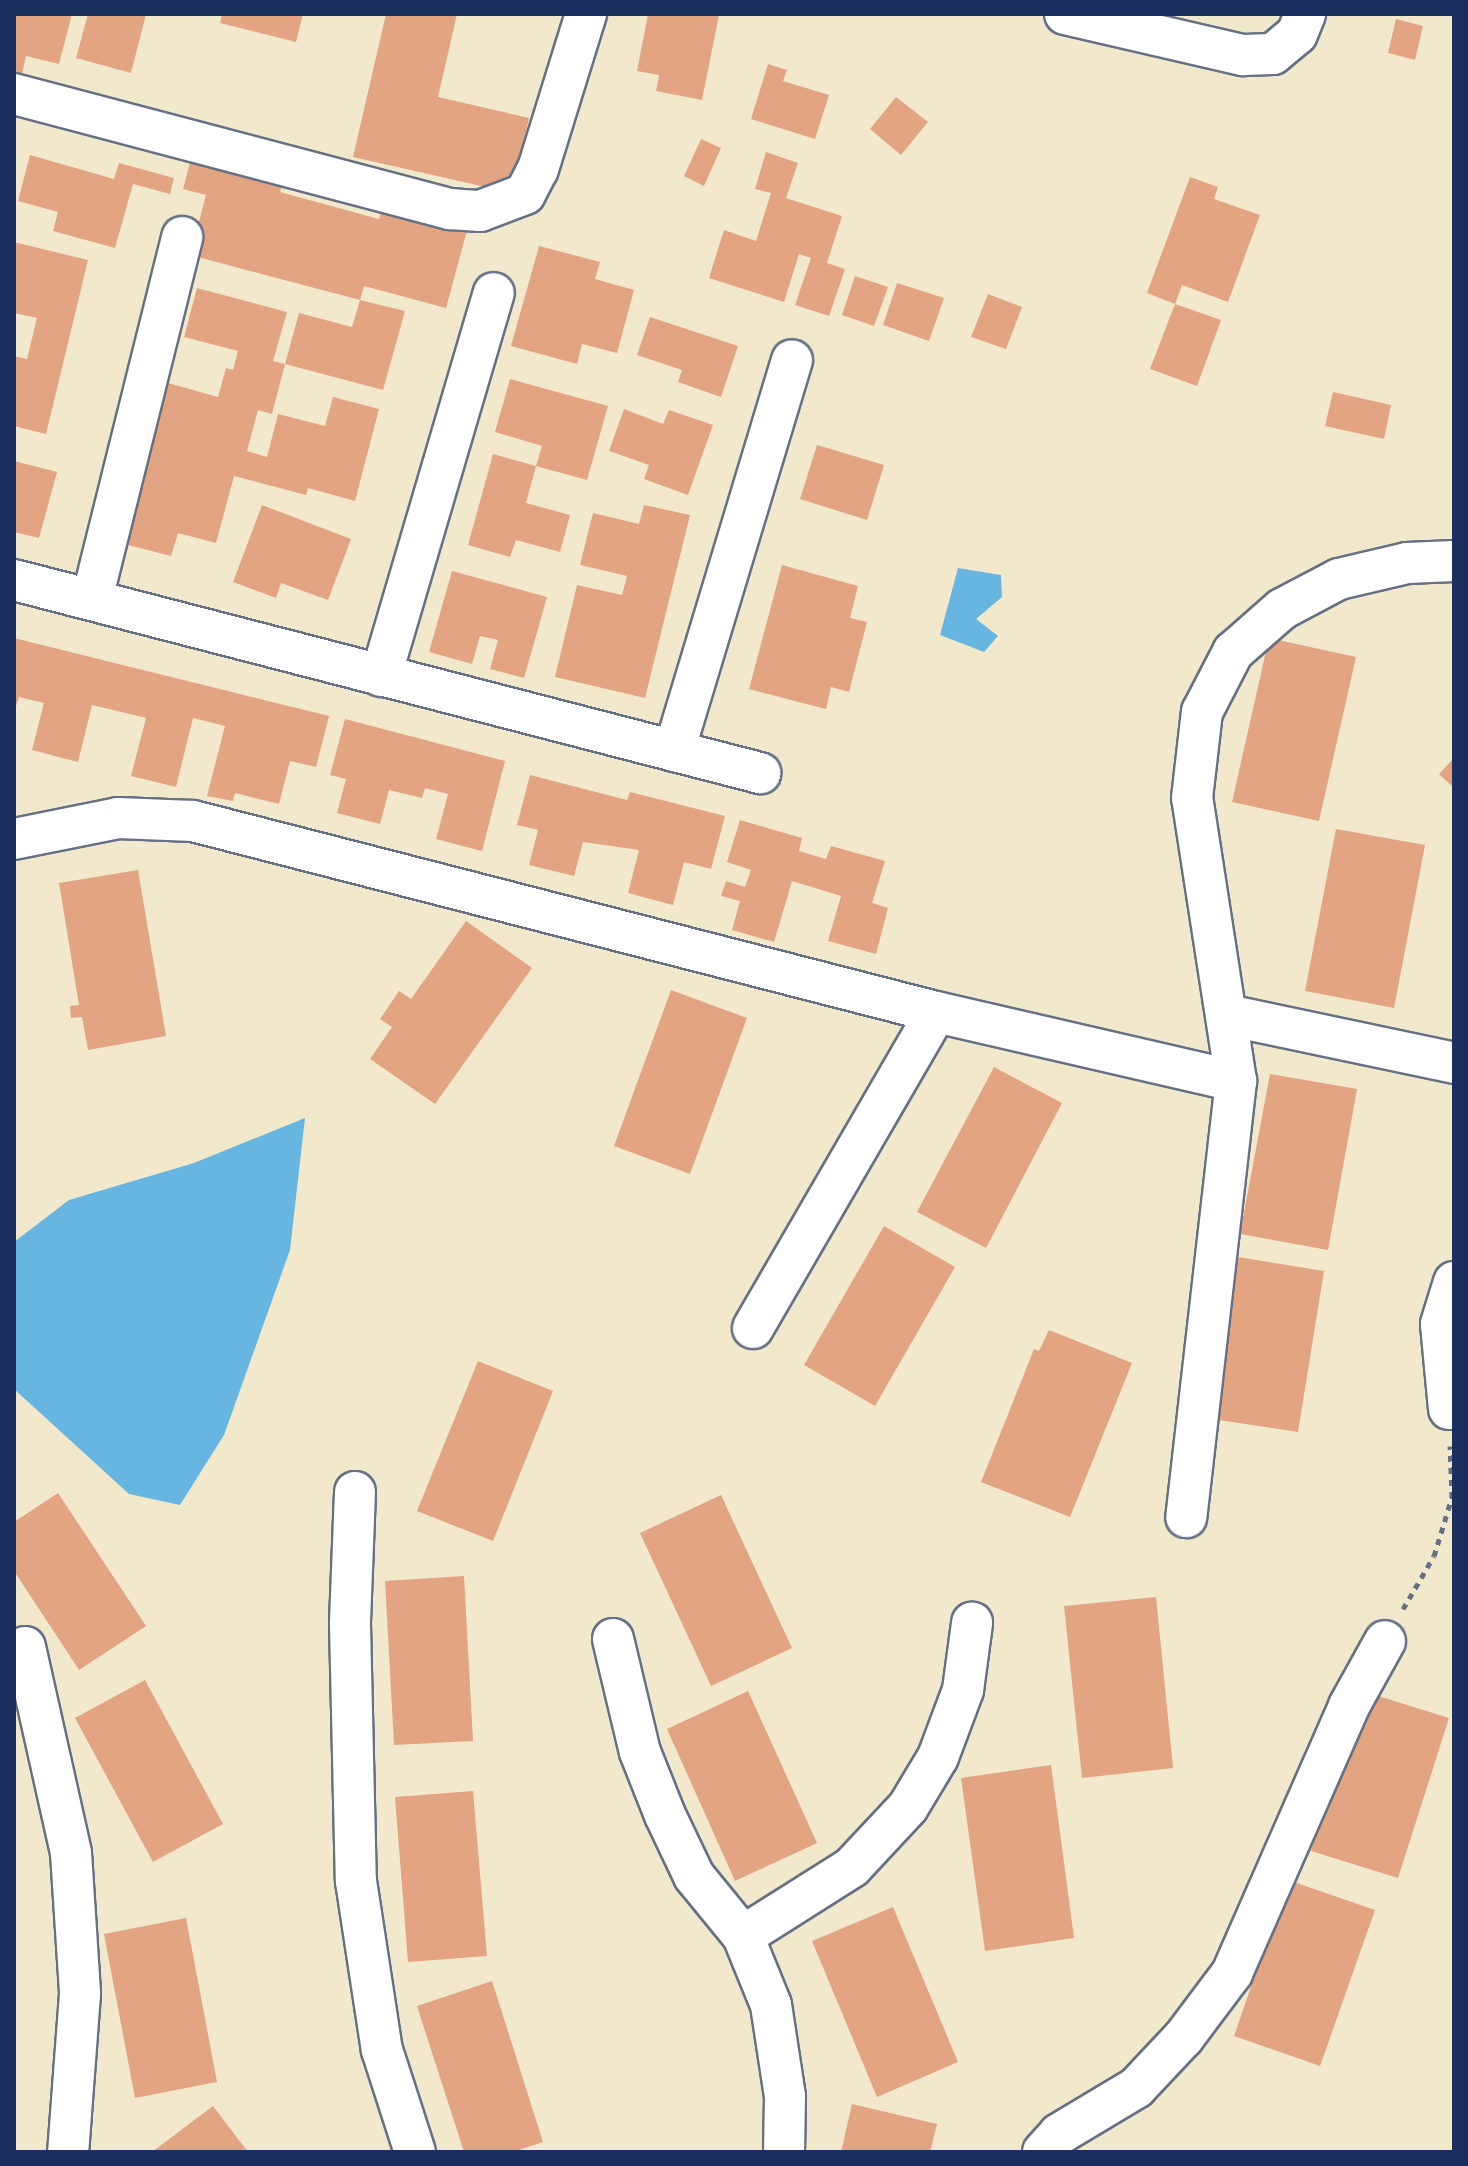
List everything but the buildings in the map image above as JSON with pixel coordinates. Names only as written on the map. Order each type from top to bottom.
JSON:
[{"type":"street","points":[[14,94],[450,209],[480,211],[525,194],[538,169],[586,14]]},
{"type":"street","points":[[1065,14],[1243,55],[1273,54],[1297,34],[1305,14]]},
{"type":"street","points":[[92,599],[182,237]]},
{"type":"street","points":[[381,676],[494,293]]},
{"type":"street","points":[[674,751],[792,360]]},
{"type":"street","points":[[1186,1517],[1236,1081],[1192,798],[1208,700],[1233,652],[1282,609],[1339,579],[1407,563],[1454,561]]},
{"type":"street","points":[[14,580],[760,773]]},
{"type":"street","points":[[14,839],[118,818],[193,821],[936,1012],[1236,1081]]},
{"type":"street","points":[[753,1328],[936,1012]]},
{"type":"street","points":[[1227,1015],[1454,1063]]},
{"type":"street","points":[[1449,1409],[1441,1324],[1454,1282]]},
{"type":"street","points":[[355,1492],[350,1624],[356,1881],[382,2050],[415,2152]]},
{"type":"street","points":[[743,1936],[852,1867],[908,1807],[938,1757],[963,1690],[972,1623]]},
{"type":"street","points":[[613,1639],[640,1752],[665,1815],[694,1876],[743,1936],[771,2005],[785,2096],[784,2152]]},
{"type":"street","points":[[1043,2152],[1059,2134],[1136,2088],[1184,2037],[1232,1973],[1349,1706],[1385,1641]]},
{"type":"street","points":[[25,1647],[71,1853],[80,1994],[68,2152]]},
{"type":"path","points":[[1385,1641],[1434,1556],[1452,1497],[1449,1409]]},
{"type":"water","points":[[958,568],[1001,575],[1002,597],[976,619],[998,636],[984,652],[940,635]]},
{"type":"water","points":[[305,1118],[290,1250],[224,1435],[180,1505],[129,1494],[14,1389],[14,1242],[69,1200],[194,1163]]}]
